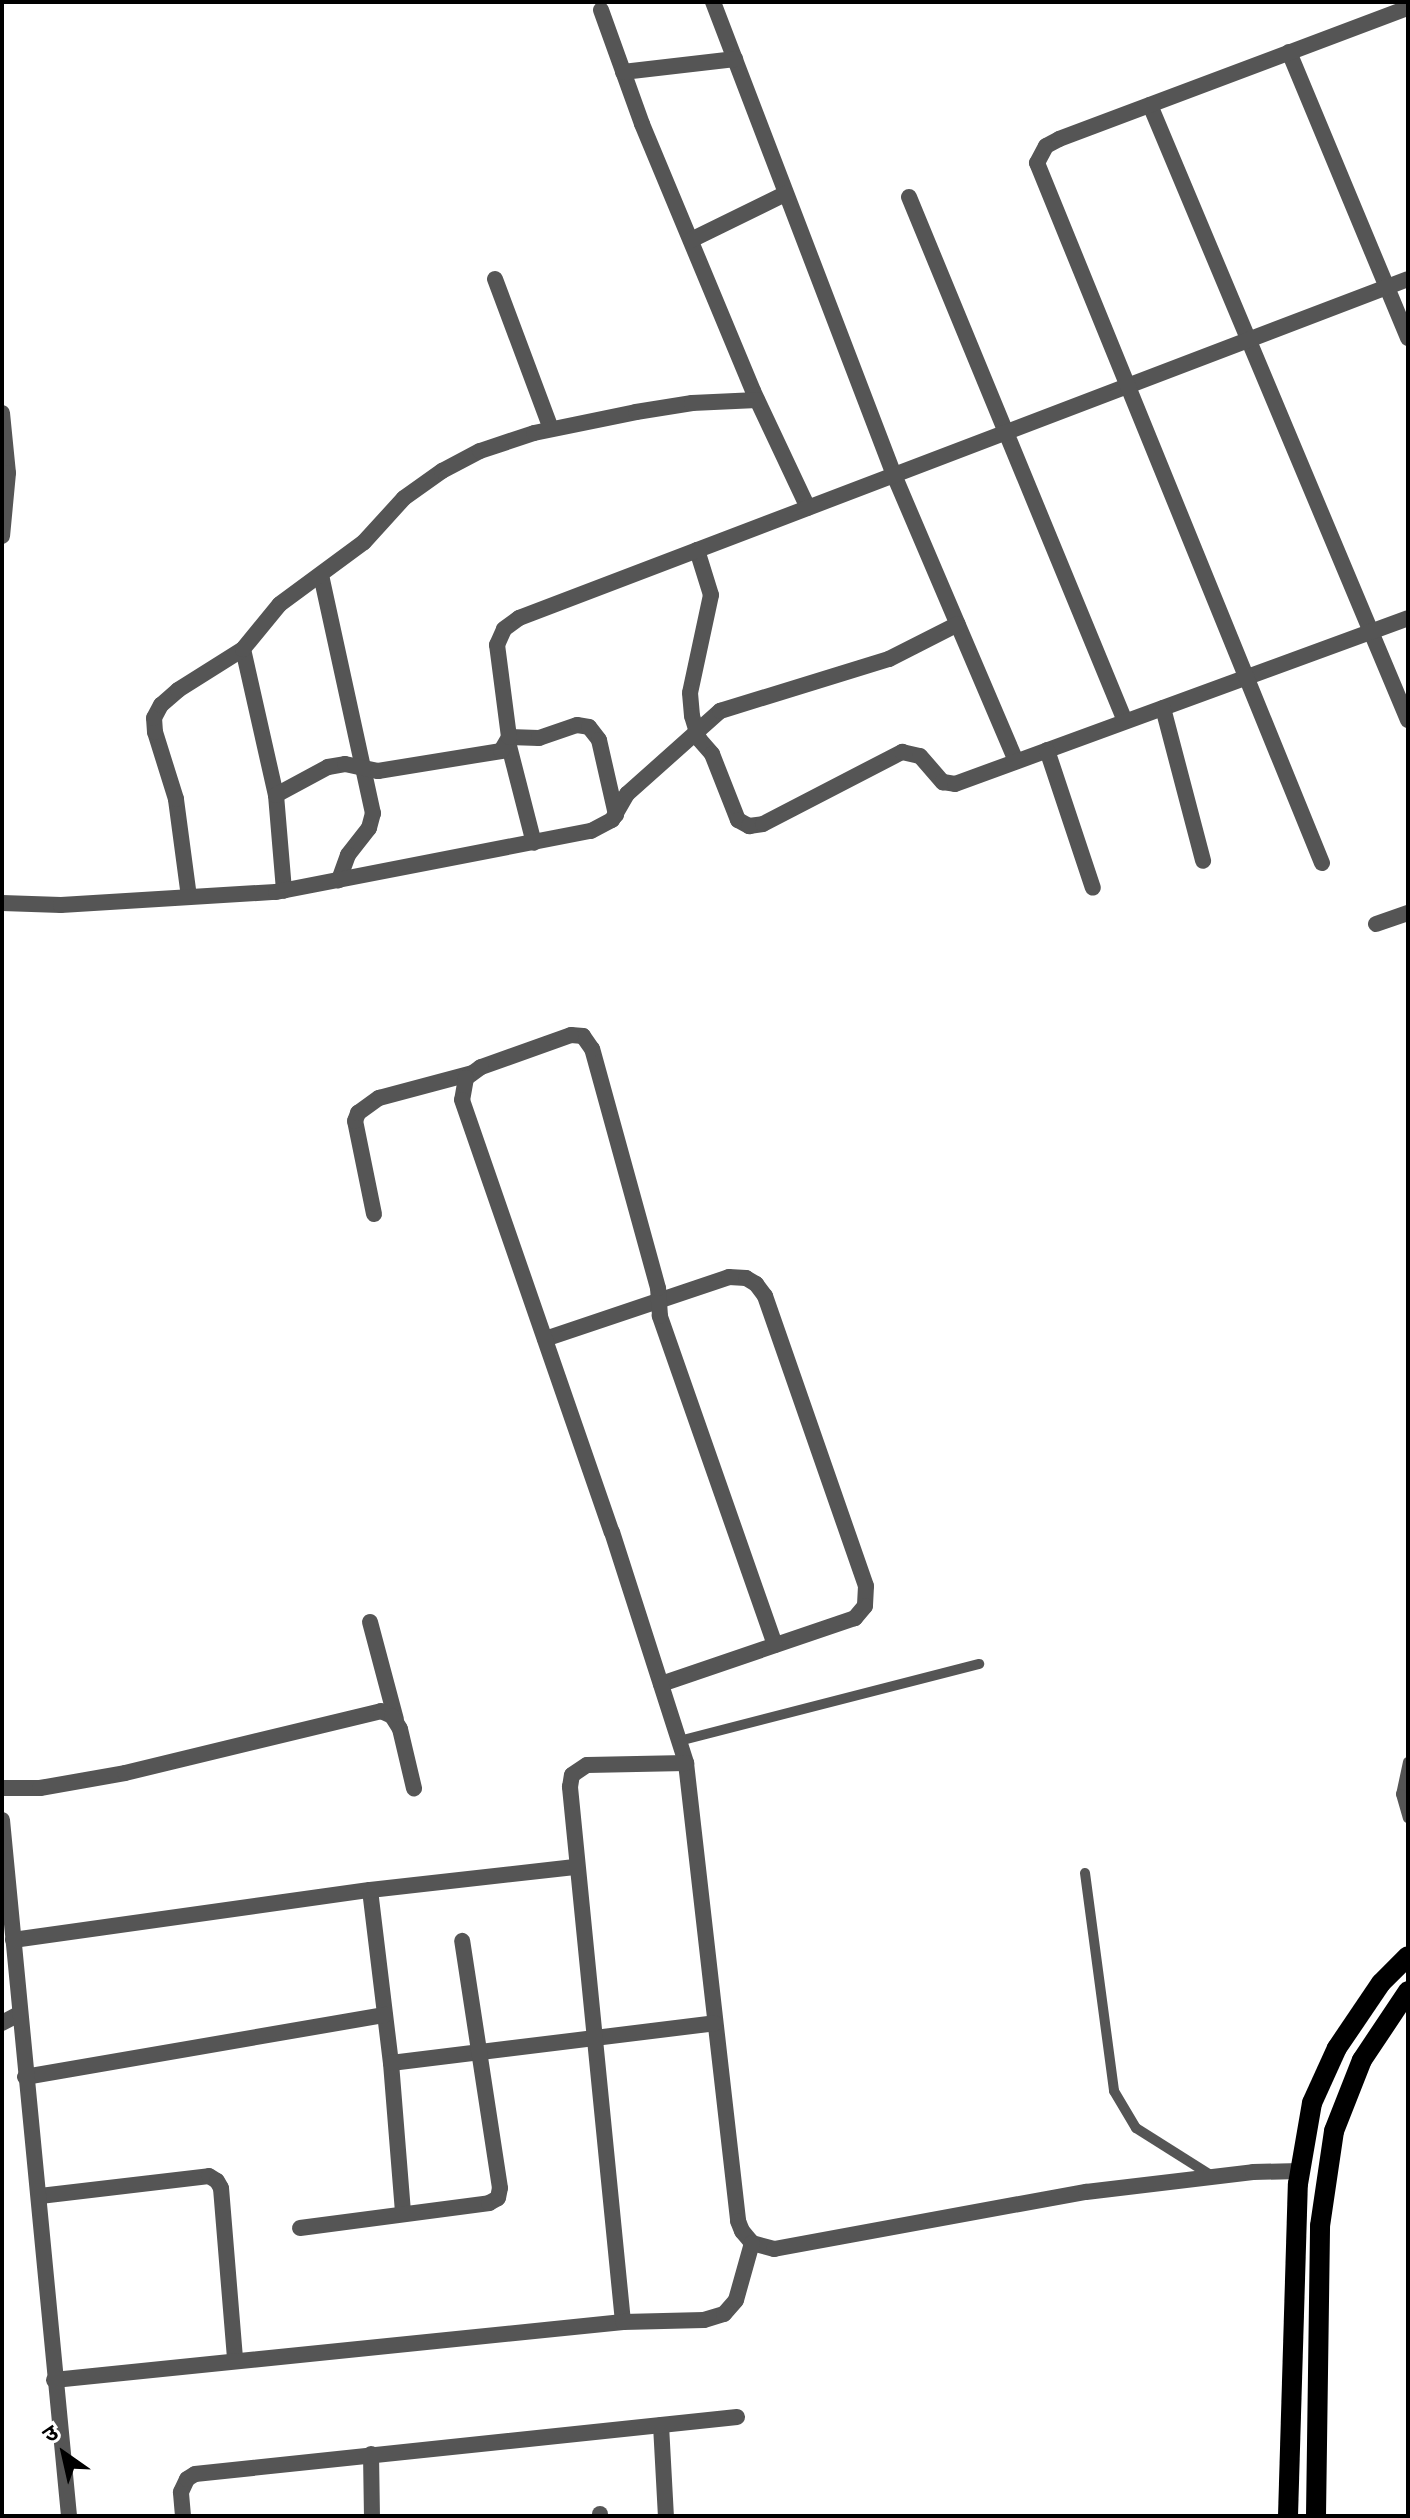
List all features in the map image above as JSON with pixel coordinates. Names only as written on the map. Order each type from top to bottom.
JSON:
[{"type":"main road","points":[[1288,2516],[1300,2171],[1312,2103],[1337,2048],[1381,1983],[1408,1956]]},
{"type":"main road","points":[[1316,2516],[1320,2226],[1334,2131],[1362,2060],[1408,1991]]},
{"type":"street","points":[[713,2],[894,475],[1016,761]]},
{"type":"street","points":[[1322,863],[1037,163],[1046,146],[1289,52],[1386,9],[1408,8]]},
{"type":"street","points":[[601,10],[623,72],[757,400],[808,508]]},
{"type":"street","points":[[1289,52],[1408,338]]},
{"type":"street","points":[[623,72],[735,59]]},
{"type":"street","points":[[1150,105],[1408,720]]},
{"type":"street","points":[[691,240],[785,194]]},
{"type":"street","points":[[909,197],[1125,721]]},
{"type":"street","points":[[495,279],[551,429]]},
{"type":"street","points":[[534,843],[508,740],[497,645],[504,629],[519,618],[1408,279]]},
{"type":"street","points":[[189,897],[176,799],[158,747],[154,718],[161,705],[178,690],[243,649],[280,604],[364,542],[404,498],[442,471],[480,451],[551,429],[692,403],[757,400]]},
{"type":"street","points":[[2,413],[8,473],[2,536]]},
{"type":"street","points":[[697,550],[711,587],[690,693],[696,731],[712,754],[738,820],[749,826],[763,824],[902,752],[920,756],[948,784],[1408,618]]},
{"type":"street","points":[[321,575],[335,624],[372,819],[348,855],[339,880]]},
{"type":"street","points":[[2,903],[61,905],[284,891],[600,829],[616,815],[627,794],[696,731],[731,706],[889,659],[958,624]]},
{"type":"street","points":[[243,649],[276,795],[284,891]]},
{"type":"street","points":[[1163,708],[1203,861]]},
{"type":"street","points":[[276,795],[328,767],[345,764],[378,771],[496,754],[508,740],[539,738],[577,725],[589,727],[599,740],[616,815]]},
{"type":"street","points":[[1047,750],[1093,888]]},
{"type":"street","points":[[1376,924],[1408,913]]},
{"type":"street","points":[[374,1214],[355,1121],[358,1113],[379,1098],[472,1073],[571,1035],[583,1036],[592,1049],[658,1298],[660,1316],[775,1645]]},
{"type":"street","points":[[472,1073],[462,1085],[462,1100],[686,1763],[738,2221],[752,2243],[774,2249],[1086,2192],[1214,2177],[1300,2171]]},
{"type":"street","points":[[545,1339],[658,1298],[729,1277],[746,1278],[765,1296],[866,1586],[865,1606],[855,1618],[661,1684]]},
{"type":"street","points":[[370,1622],[414,1788]]},
{"type":"street","points":[[2,1788],[40,1788],[125,1773],[371,1712],[387,1712],[397,1721]]},
{"type":"street","points":[[623,2322],[575,1867],[570,1787],[579,1768],[597,1763],[686,1763]]},
{"type":"street","points":[[2,1820],[69,2516]]},
{"type":"street","points":[[13,1940],[370,1890],[575,1867]]},
{"type":"street","points":[[370,1890],[391,2063],[403,2213]]},
{"type":"street","points":[[300,2228],[489,2203],[498,2198],[500,2188],[481,2052],[462,1941]]},
{"type":"street","points":[[2,2023],[19,2014]]},
{"type":"street","points":[[25,2077],[385,2015]]},
{"type":"street","points":[[391,2063],[715,2023]]},
{"type":"street","points":[[40,2196],[209,2176],[217,2181],[221,2188],[235,2360]]},
{"type":"street","points":[[54,2380],[623,2322],[704,2320],[724,2314],[736,2300],[752,2243]]},
{"type":"street","points":[[183,2516],[181,2492],[187,2479],[195,2474],[737,2417]]},
{"type":"street","points":[[661,2425],[666,2516]]},
{"type":"street","points":[[371,2454],[372,2516]]},
{"type":"lane","points":[[679,1741],[979,1664]]},
{"type":"lane","points":[[1408,1762],[1404,1790],[1408,1818]]},
{"type":"lane","points":[[1085,1873],[1114,2091],[1136,2128],[1214,2177]]}]
